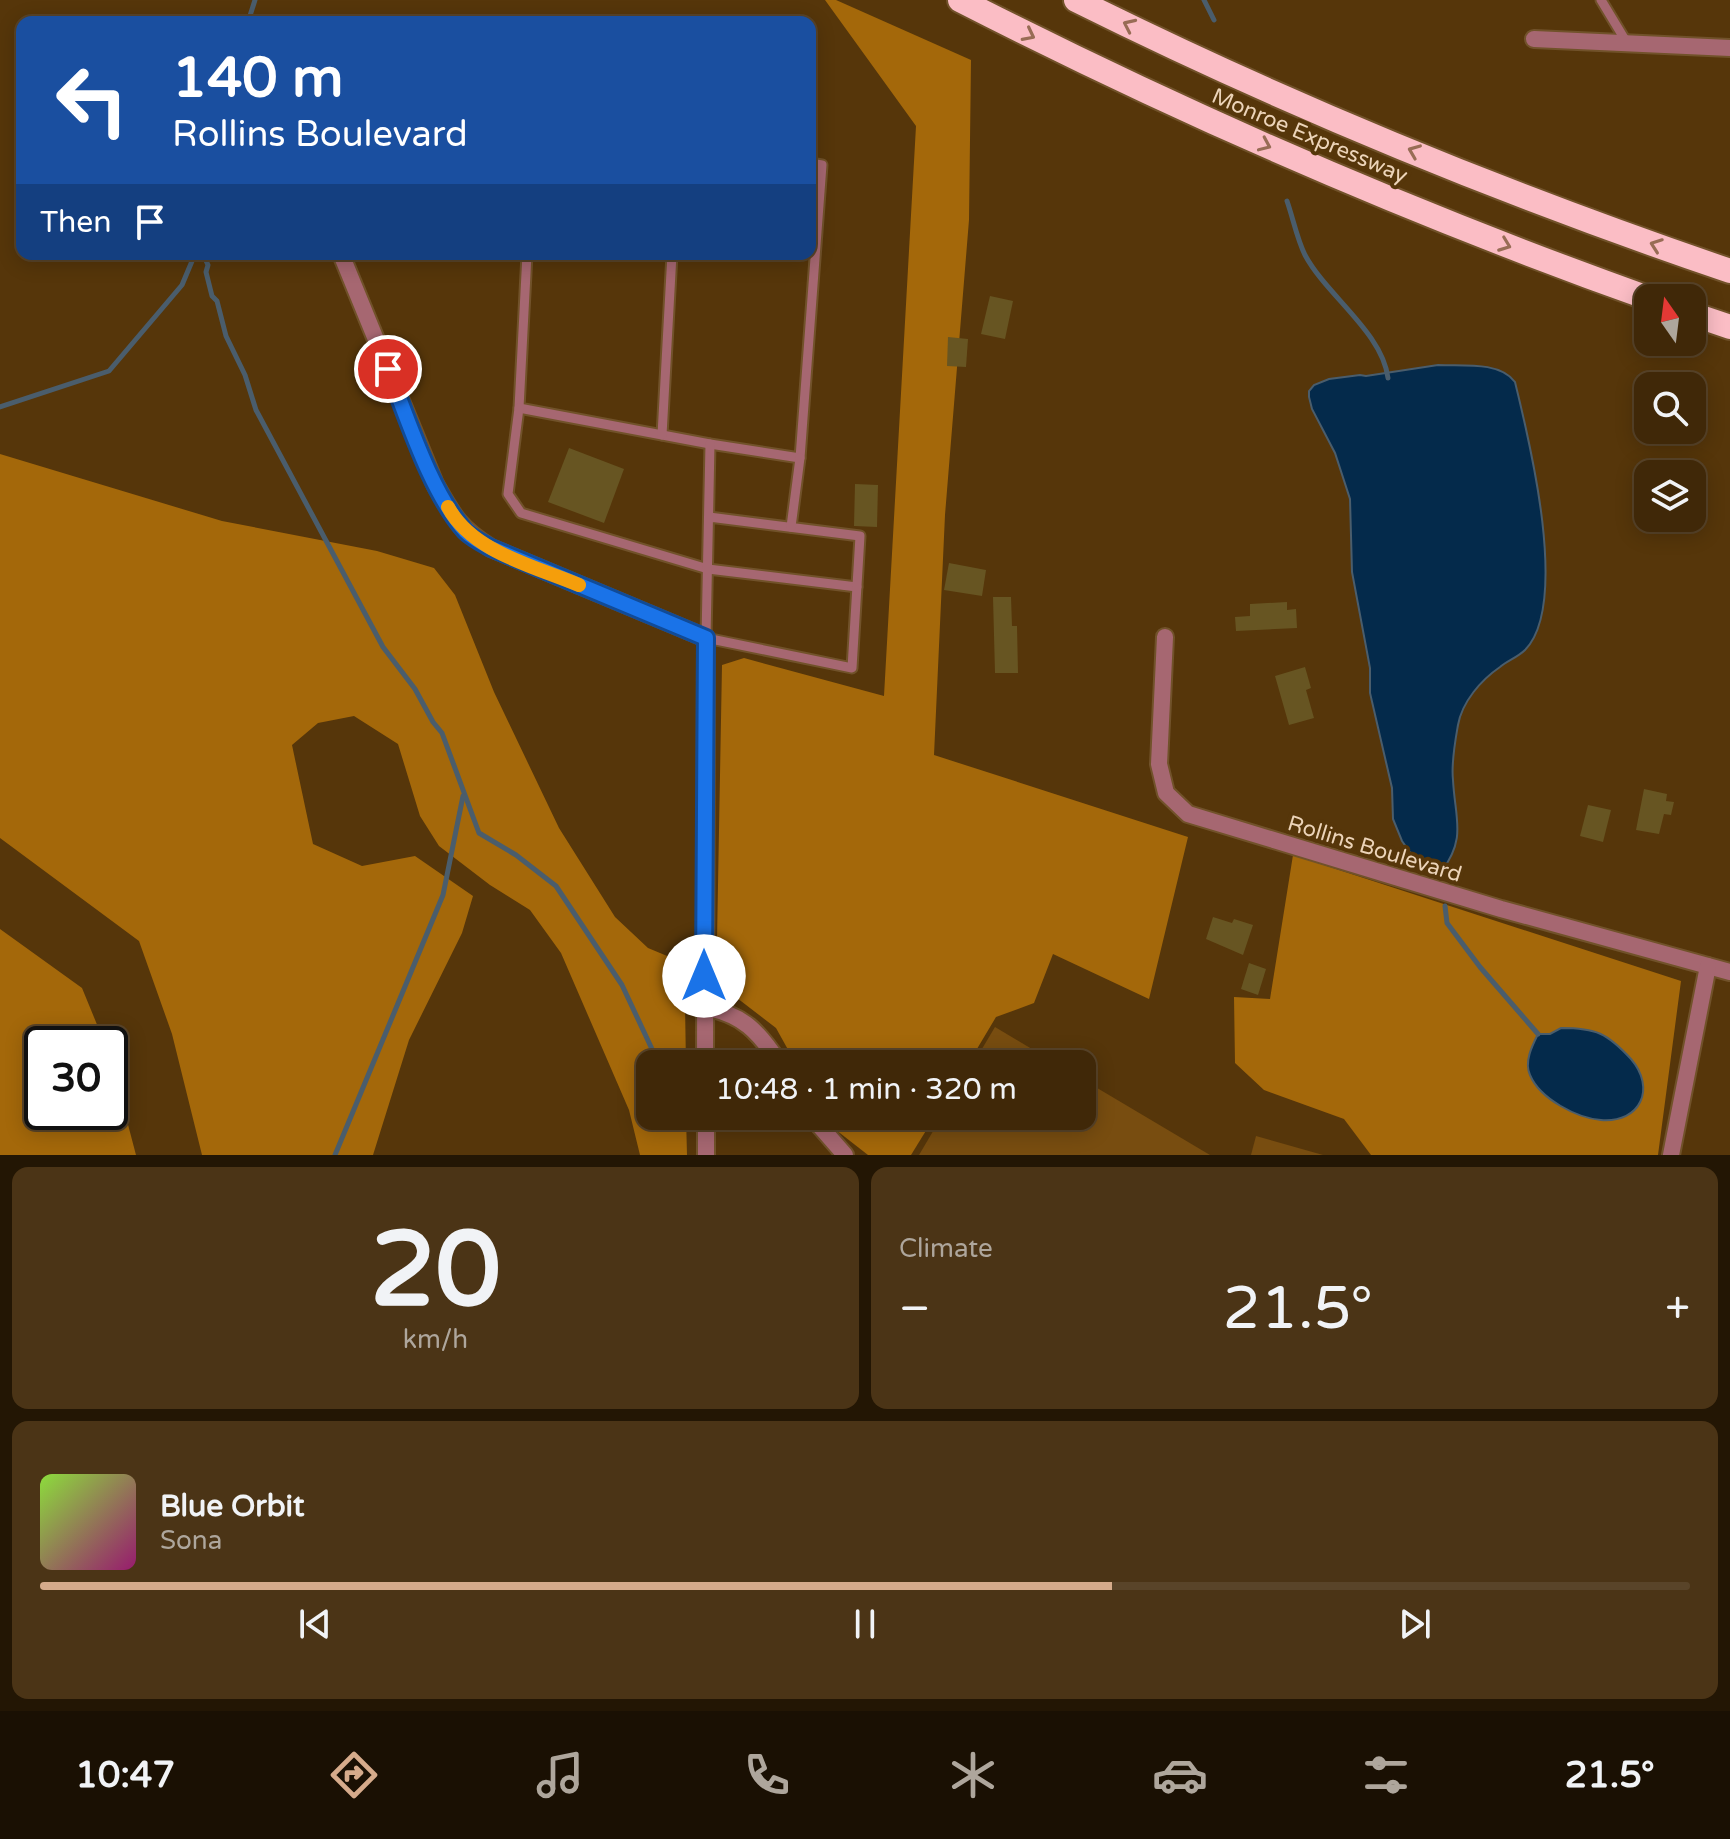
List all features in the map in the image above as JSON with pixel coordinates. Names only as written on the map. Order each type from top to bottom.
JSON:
[{"type":"highway","name":"Monroe Expressway","points":[[960,0],[1056,49],[1264,145],[1474,232],[1634,293]]},
{"type":"highway","name":"Monroe Expressway","points":[[1076,0],[1272,91],[1389,141],[1600,225],[1730,271]]},
{"type":"highway","points":[[1706,319],[1730,327]]},
{"type":"street","points":[[1534,39],[1730,48]]},
{"type":"street","points":[[343,260],[435,484],[468,534],[491,548],[706,638],[705,1050]]},
{"type":"street","name":"Rollins Boulevard","points":[[1165,637],[1159,764],[1166,793],[1188,814],[1501,909],[1730,972]]},
{"type":"street","points":[[1671,1155],[1708,966]]},
{"type":"street","points":[[704,1007],[739,1017],[770,1050]]},
{"type":"street","points":[[706,1130],[706,1155]]},
{"type":"street","points":[[823,1130],[845,1155]]},
{"type":"lane","points":[[1601,0],[1627,43]]},
{"type":"lane","points":[[816,164],[822,165],[816,245]]},
{"type":"lane","points":[[527,260],[519,408],[508,494],[521,513],[708,569],[857,587]]},
{"type":"lane","points":[[662,435],[672,260]]},
{"type":"lane","points":[[791,527],[800,458],[815,260]]},
{"type":"lane","points":[[519,408],[800,458]]},
{"type":"lane","points":[[709,517],[860,536],[852,668],[706,638],[710,444]]},
{"type":"shaded area","points":[[825,0],[836,0],[971,60],[969,220],[945,515],[934,755],[1188,837],[1149,999],[1053,954],[1034,1003],[996,1017],[976,1050],[788,1050],[776,1028],[737,998],[716,995],[722,665],[744,658],[884,696],[916,126]]},
{"type":"shaded area","points":[[0,454],[222,521],[377,551],[434,568],[455,595],[494,692],[559,828],[615,917],[648,948],[672,958],[684,947],[686,1050],[636,1050],[636,1130],[686,1130],[687,1155],[640,1155],[629,1110],[561,953],[530,910],[490,885],[439,846],[420,816],[398,744],[354,716],[318,723],[292,745],[313,844],[362,866],[415,856],[473,896],[462,933],[409,1040],[373,1155],[202,1155],[172,1034],[139,941],[0,838]]},
{"type":"shaded area","points":[[1293,855],[1681,981],[1658,1155],[1371,1155],[1344,1119],[1264,1090],[1235,1063],[1234,997],[1270,999]]},
{"type":"shaded area","points":[[0,929],[82,988],[98,1026],[24,1026],[24,1130],[128,1130],[128,1125],[136,1155],[0,1155]]},
{"type":"shaded area","points":[[995,1027],[1034,1050],[981,1050]]},
{"type":"shaded area","points":[[1096,1087],[1210,1155],[919,1155],[934,1130],[1096,1130]]},
{"type":"shaded area","points":[[836,1130],[926,1130],[911,1155],[868,1155]]},
{"type":"shaded area","points":[[1256,1136],[1323,1155],[1251,1155]]},
{"type":"water","points":[[1438,365],[1490,368],[1508,375],[1515,382],[1536,480],[1545,560],[1544,597],[1538,628],[1525,650],[1479,685],[1460,716],[1453,767],[1457,838],[1441,872],[1412,855],[1393,819],[1392,788],[1370,693],[1370,668],[1352,572],[1350,499],[1335,453],[1309,397],[1314,385],[1329,379]]},
{"type":"water","points":[[1561,1028],[1600,1034],[1615,1043],[1631,1059],[1639,1070],[1643,1092],[1635,1110],[1626,1116],[1601,1120],[1560,1106],[1542,1092],[1530,1075],[1530,1054],[1538,1034],[1550,1034]]},
{"type":"building","points":[[990,296],[1013,301],[1005,339],[981,334]]},
{"type":"building","points":[[948,337],[968,339],[966,367],[947,366]]},
{"type":"building","points":[[569,448],[624,469],[604,523],[548,502]]},
{"type":"building","points":[[855,484],[878,485],[877,527],[854,526]]},
{"type":"building","points":[[949,563],[986,570],[982,596],[944,590]]},
{"type":"building","points":[[993,597],[1011,597],[1012,626],[1017,626],[1018,673],[995,673]]},
{"type":"building","points":[[1287,602],[1287,610],[1296,609],[1297,628],[1236,631],[1235,617],[1250,616],[1250,604]]},
{"type":"building","points":[[1305,667],[1311,688],[1306,690],[1314,718],[1289,725],[1275,676]]},
{"type":"building","points":[[1644,789],[1667,794],[1666,801],[1674,802],[1671,815],[1664,814],[1659,834],[1636,830]]},
{"type":"building","points":[[1588,805],[1611,810],[1603,842],[1580,836]]},
{"type":"building","points":[[1213,917],[1253,925],[1243,955],[1206,939]]},
{"type":"building","points":[[1249,963],[1266,969],[1258,995],[1241,989]]},
{"type":"waterway","points":[[250,16],[255,0]]},
{"type":"waterway","points":[[1204,0],[1214,20]]},
{"type":"waterway","points":[[1287,201],[1305,255],[1376,345],[1388,378]]},
{"type":"waterway","points":[[0,407],[109,371],[182,285],[192,260]]},
{"type":"waterway","points":[[206,260],[212,296],[217,301],[226,336],[245,375],[256,410],[383,647],[415,689],[442,733],[479,833],[516,855],[556,886],[622,985],[652,1050]]},
{"type":"waterway","points":[[335,1155],[443,895],[463,796]]},
{"type":"waterway","points":[[1445,906],[1447,923],[1538,1034]]},
{"type":"slow traffic","points":[[448,507],[468,534],[491,548],[579,585]]},
{"type":"route","points":[[388,369],[435,484],[468,534],[491,548],[706,638],[704,976]]}]
